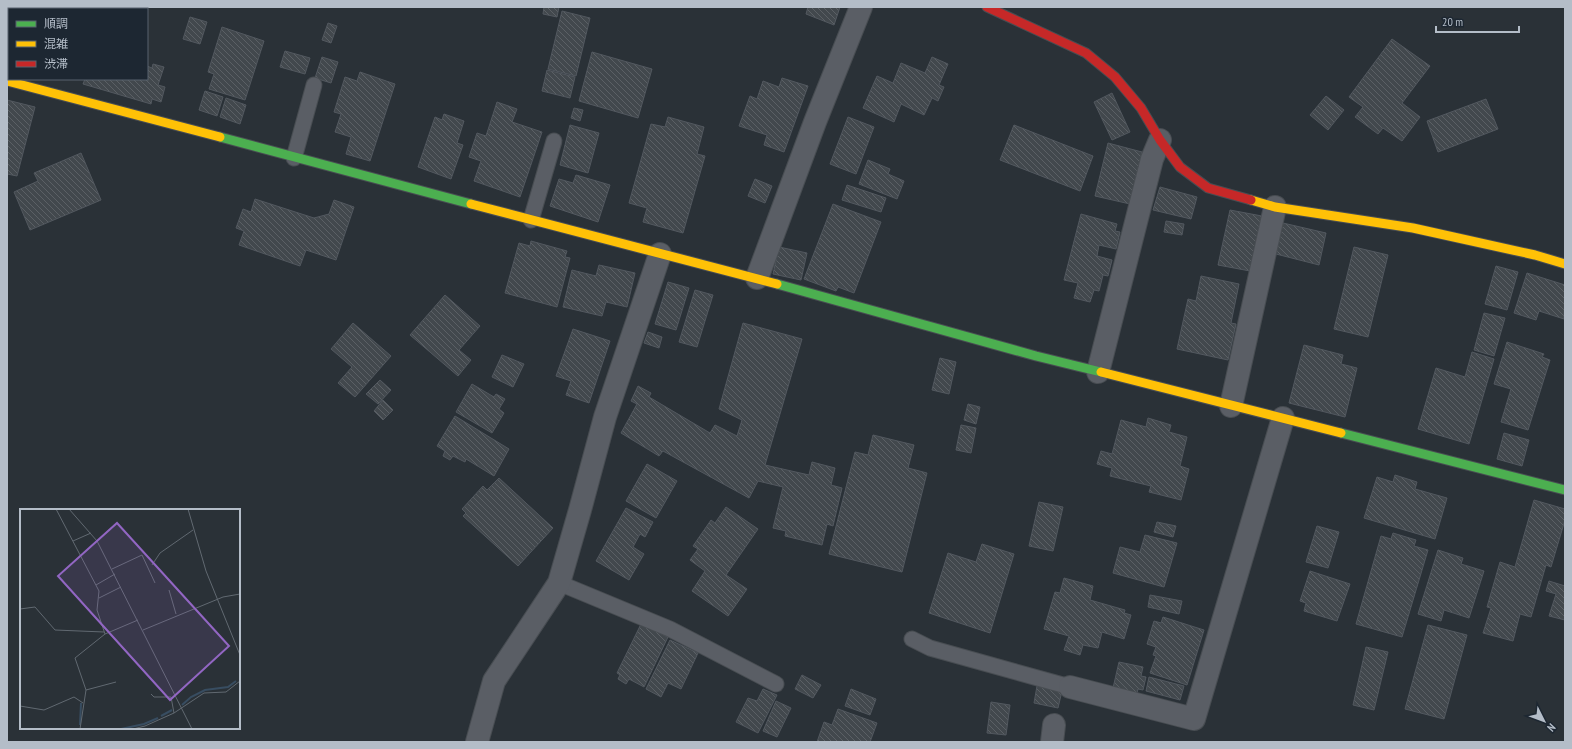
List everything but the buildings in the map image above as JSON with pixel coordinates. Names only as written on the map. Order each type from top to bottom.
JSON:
[{"type":"street","points":[[757,278],[815,122],[861,7]]},
{"type":"street","points":[[988,7],[1086,53],[1115,77],[1141,108],[1160,140],[1180,168],[1208,188],[1275,207],[1413,228],[1535,255],[1565,264]]},
{"type":"street","points":[[7,81],[294,158],[757,278],[1036,356],[1565,490]]},
{"type":"street","points":[[1098,372],[1152,159],[1160,140]]},
{"type":"street","points":[[1231,406],[1275,207]]},
{"type":"street","points":[[477,742],[494,681],[558,583],[580,510],[605,417],[660,254]]},
{"type":"street","points":[[1070,687],[1194,719],[1283,418]]},
{"type":"lane","points":[[294,158],[314,85]]},
{"type":"lane","points":[[531,220],[554,141]]},
{"type":"lane","points":[[558,583],[670,629],[776,684]]},
{"type":"lane","points":[[912,639],[930,648],[1070,687]]},
{"type":"traffic: fast","points":[[220,137],[471,204]]},
{"type":"traffic: fast","points":[[777,284],[1036,356],[1101,372]]},
{"type":"traffic: fast","points":[[1341,433],[1565,490]]},
{"type":"traffic: slow","points":[[7,81],[220,137]]},
{"type":"traffic: slow","points":[[1251,200],[1275,207],[1413,228],[1535,255],[1565,264]]},
{"type":"traffic: slow","points":[[471,204],[777,284]]},
{"type":"traffic: slow","points":[[1101,372],[1341,433]]},
{"type":"traffic: jam","points":[[987,7],[1086,53],[1115,77],[1141,108],[1160,140],[1180,167],[1208,188],[1251,200]]}]
